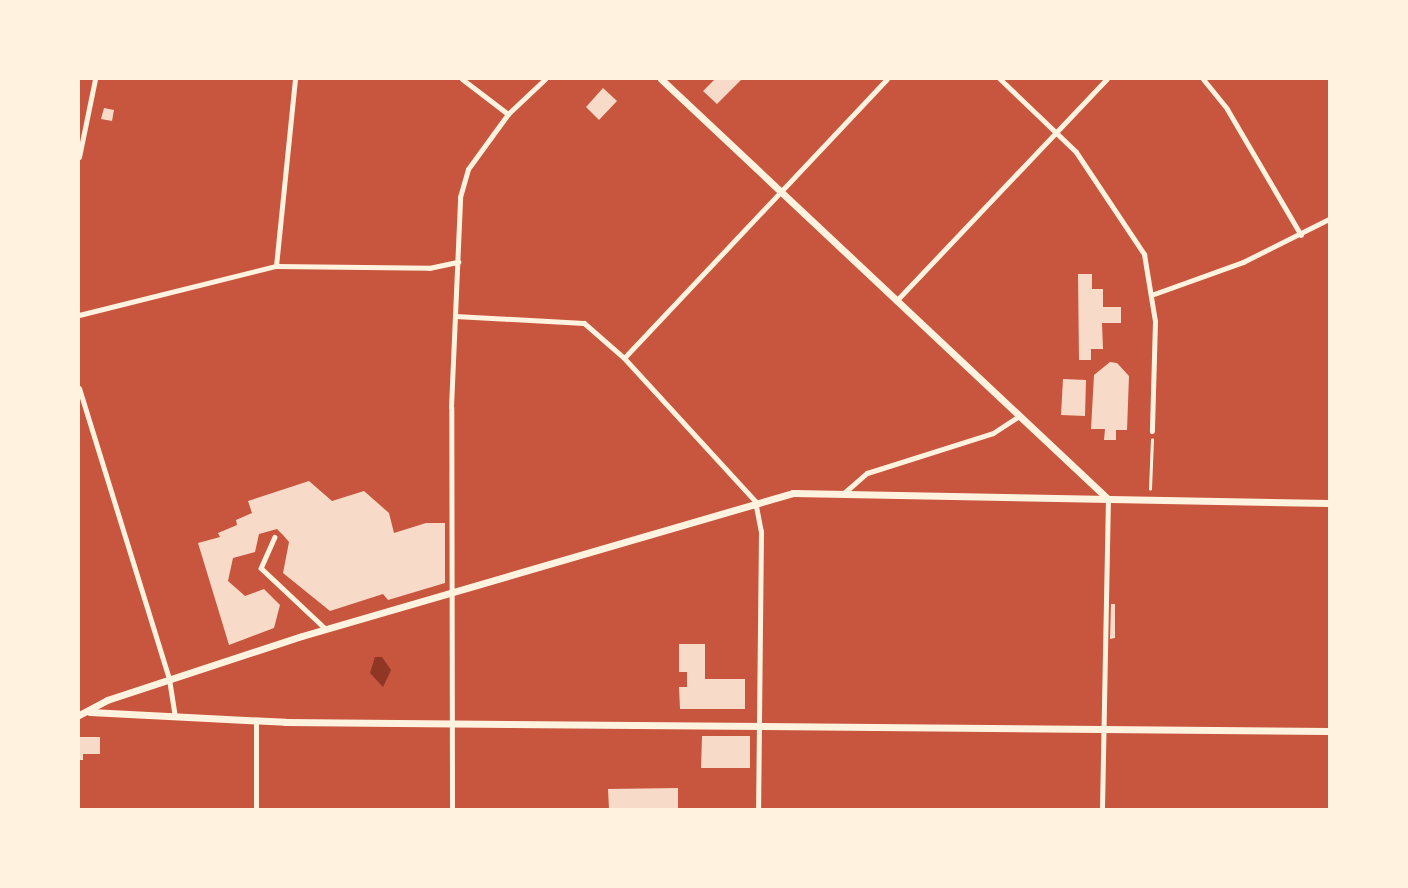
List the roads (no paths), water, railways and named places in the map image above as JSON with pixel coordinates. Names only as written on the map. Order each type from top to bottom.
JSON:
[{"type":"street","points":[[79,154],[95,79]]},
{"type":"street","points":[[276,266],[295,79]]},
{"type":"street","points":[[462,79],[508,114]]},
{"type":"street","points":[[452,809],[451,594],[455,316],[460,197],[468,169],[508,114],[545,79]]},
{"type":"street","points":[[661,79],[1108,499],[1102,809]]},
{"type":"street","points":[[624,358],[887,79]]},
{"type":"street","points":[[1000,79],[1076,152],[1136,237],[1154,294],[1152,431]]},
{"type":"street","points":[[896,301],[1107,79]]},
{"type":"street","points":[[1203,79],[1227,109],[1301,235]]},
{"type":"street","points":[[1154,294],[1243,262],[1329,219]]},
{"type":"street","points":[[79,316],[276,266],[429,268],[458,262]]},
{"type":"street","points":[[455,316],[584,323],[624,358],[755,501],[761,531],[758,809]]},
{"type":"street","points":[[79,388],[169,679],[176,720]]},
{"type":"street","points":[[845,492],[866,473],[993,433],[1019,416]]},
{"type":"street","points":[[79,715],[107,700],[326,629],[451,594],[755,501],[793,493],[1329,503]]},
{"type":"street","points":[[275,537],[261,568],[326,629]]},
{"type":"street","points":[[89,712],[176,720],[256,722],[758,723],[1329,731]]},
{"type":"street","points":[[256,722],[256,809]]}]
